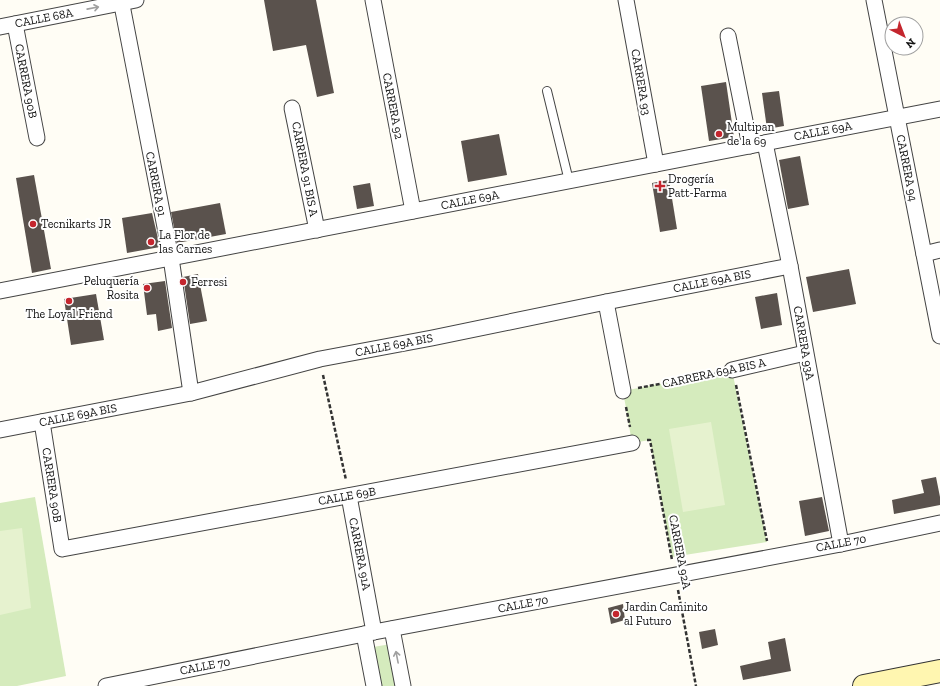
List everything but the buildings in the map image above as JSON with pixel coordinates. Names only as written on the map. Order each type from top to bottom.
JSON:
[{"type":"street","name":"CARRERA 92","points":[[373,0],[413,211]]},
{"type":"street","name":"CARRERA 93","points":[[626,0],[656,164]]},
{"type":"street","name":"CARRERA 94","points":[[874,0],[940,336]]},
{"type":"street","name":"CALLE 68A","points":[[0,27],[126,1]]},
{"type":"street","name":"CARRERA 91","points":[[126,1],[171,258],[190,393]]},
{"type":"street","name":"CARRERA 90B","points":[[15,24],[36,138]]},
{"type":"street","points":[[728,36],[750,146]]},
{"type":"street","name":"CARRERA 91 BIS A","points":[[292,108],[317,230]]},
{"type":"street","name":"CALLE 69A","points":[[0,291],[940,109]]},
{"type":"street","name":"CARRERA 93A","points":[[765,142],[790,266],[841,544]]},
{"type":"street","points":[[924,254],[940,250]]},
{"type":"street","name":"CALLE 69A BIS","points":[[0,430],[190,393],[320,359],[790,266]]},
{"type":"street","points":[[606,302],[623,392]]},
{"type":"street","name":"CARRERA 69A BIS A","points":[[732,370],[805,353]]},
{"type":"street","name":"CARRERA 90B","points":[[42,422],[62,549]]},
{"type":"street","name":"CALLE 69B","points":[[62,549],[632,443]]},
{"type":"street","name":"CARRERA 91A","points":[[349,496],[369,633],[374,686]]},
{"type":"street","name":"CALLE 70","points":[[106,686],[369,633],[841,544],[940,523]]},
{"type":"street","points":[[392,629],[403,686]]},
{"type":"street","points":[[864,686],[940,671]]},
{"type":"lane","points":[[547,91],[569,181]]},
{"type":"path","points":[[320,359],[349,496]]},
{"type":"path","points":[[732,370],[770,557]]},
{"type":"path","name":"CARRERA 69A BIS A","points":[[623,392],[732,370]]},
{"type":"path","points":[[623,392],[632,443]]},
{"type":"path","name":"CARRERA 92A","points":[[632,443],[650,440],[696,686]]},
{"type":"green space","points":[[732,370],[767,542],[672,557],[650,440],[632,443],[623,391]]},
{"type":"green space","points":[[711,422],[725,505],[683,512],[669,429]]},
{"type":"green space","points":[[35,497],[66,676],[17,686],[0,686],[0,503]]},
{"type":"green space","points":[[22,528],[31,608],[0,615],[0,531]]},
{"type":"green space","points":[[391,644],[399,686],[380,686],[373,647]]},
{"type":"place","name":"Multipan de la 69","points":[[719,134]]},
{"type":"place","name":"Drogería Patt-Farma","points":[[660,186]]},
{"type":"place","name":"Tecnikarts JR","points":[[33,224]]},
{"type":"place","name":"La Flor de las Carnes","points":[[151,242]]},
{"type":"place","name":"Ferresi","points":[[183,282]]},
{"type":"place","name":"Peluquería Rosita","points":[[147,288]]},
{"type":"place","name":"The Loyal Friend","points":[[69,301]]},
{"type":"place","name":"Jardin Caminito al Futuro","points":[[616,614]]}]
